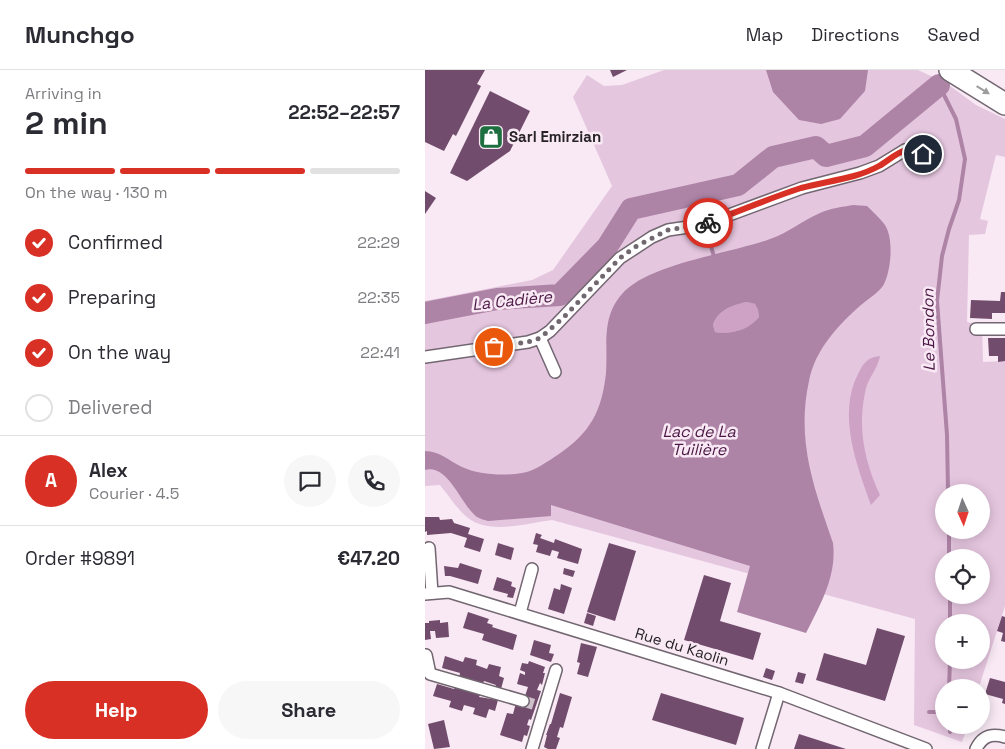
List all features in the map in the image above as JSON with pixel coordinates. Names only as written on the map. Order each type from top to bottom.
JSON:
[{"type":"highway","points":[[955,73],[1005,104]]},
{"type":"street","points":[[425,357],[528,342],[540,338],[563,318],[620,258],[652,237],[668,230],[702,225],[802,188],[860,174],[879,166],[905,150],[912,150],[923,154]]},
{"type":"street","points":[[975,329],[1005,329]]},
{"type":"street","points":[[540,338],[555,372]]},
{"type":"street","points":[[428,593],[429,548]]},
{"type":"street","points":[[520,613],[532,569]]},
{"type":"street","name":"Rue du Kaolin","points":[[428,593],[449,592],[779,693],[926,749]]},
{"type":"street","points":[[426,655],[429,674],[523,701]]},
{"type":"street","points":[[532,749],[540,706],[556,670]]},
{"type":"street","points":[[762,749],[779,693]]},
{"type":"street","points":[[976,749],[981,739],[988,736],[1005,737]]},
{"type":"shaded area","points":[[664,70],[918,70],[946,83],[976,105],[1005,119],[1005,157],[996,155],[980,219],[988,221],[985,234],[969,235],[967,322],[982,325],[983,362],[1005,361],[1005,606],[990,653],[990,614],[935,614],[935,669],[985,669],[982,679],[935,679],[935,732],[914,725],[915,619],[552,520],[520,525],[487,526],[468,518],[440,485],[425,486],[425,301],[532,280],[553,270],[612,186],[573,97],[587,75],[604,86],[622,85]]},
{"type":"shaded area","points":[[747,302],[755,304],[758,310],[759,317],[755,322],[733,332],[715,332],[713,325],[722,312]]},
{"type":"shaded area","points":[[880,356],[866,388],[862,416],[866,456],[880,495],[871,505],[851,440],[849,406],[852,390],[862,367],[869,359]]},
{"type":"shaded area","points":[[939,734],[965,734],[962,742]]},
{"type":"water","points":[[766,70],[868,70],[865,91],[840,119],[821,124],[799,120],[773,92]]},
{"type":"water","name":"Lac de La Tuilière","points":[[853,205],[867,206],[885,225],[890,238],[890,263],[882,287],[852,313],[822,349],[816,359],[809,381],[805,424],[806,444],[809,464],[819,503],[833,543],[834,555],[830,579],[817,612],[806,633],[737,612],[750,566],[551,505],[551,516],[484,520],[477,517],[471,511],[454,486],[441,473],[425,470],[425,451],[440,454],[469,470],[492,474],[522,473],[546,463],[579,438],[598,410],[606,373],[608,322],[615,303],[634,283],[651,274],[691,260],[770,239],[820,213]],"holes":[[[741,303],[755,304],[759,317],[755,322],[733,332],[715,332],[713,325],[722,312]]]},
{"type":"building","points":[[425,70],[485,70],[477,84],[481,86],[456,136],[453,134],[444,151],[425,142]]},
{"type":"building","points":[[610,70],[627,70],[613,77]]},
{"type":"building","points":[[490,91],[530,111],[510,151],[467,181],[450,173]]},
{"type":"building","points":[[425,191],[436,198],[425,214]]},
{"type":"building","points":[[1001,292],[1005,292],[1005,313],[992,313],[992,319],[970,318],[971,300],[1000,301]]},
{"type":"building","points":[[988,338],[1005,338],[1005,361],[998,362],[998,356],[989,356]]},
{"type":"building","points":[[425,517],[439,517],[440,520],[452,519],[454,523],[470,528],[468,534],[484,539],[480,552],[464,547],[467,538],[451,533],[427,535],[427,531],[425,532]]},
{"type":"building","points":[[536,533],[542,535],[540,538],[554,543],[555,539],[582,549],[578,564],[557,558],[559,552],[552,550],[550,556],[536,552],[538,545],[533,544]]},
{"type":"building","points":[[498,543],[514,548],[511,560],[495,555]]},
{"type":"building","points":[[609,543],[636,551],[615,621],[587,612]]},
{"type":"building","points":[[460,563],[482,570],[478,584],[445,576],[444,566],[458,568]]},
{"type":"building","points":[[564,568],[575,571],[573,577],[563,574]]},
{"type":"building","points":[[704,575],[731,583],[720,621],[761,633],[753,660],[684,640]]},
{"type":"building","points":[[497,577],[512,582],[511,586],[516,588],[513,598],[507,597],[508,594],[493,590]]},
{"type":"building","points":[[561,584],[572,588],[564,614],[548,609],[554,588],[560,590]]},
{"type":"building","points":[[468,612],[489,619],[487,623],[493,625],[492,627],[517,635],[513,650],[482,640],[484,634],[463,628]]},
{"type":"building","points":[[587,613],[596,616],[593,626],[584,623]]},
{"type":"building","points":[[1002,616],[1005,617],[1005,642],[1001,641],[1003,633],[997,631]]},
{"type":"building","points":[[440,620],[440,623],[448,622],[449,637],[436,638],[435,631],[430,631],[431,639],[425,640],[425,623]]},
{"type":"building","points":[[877,628],[905,636],[885,701],[816,680],[824,653],[866,665]]},
{"type":"building","points":[[534,640],[551,645],[549,653],[554,654],[551,662],[530,655]]},
{"type":"building","points":[[581,643],[597,647],[588,677],[577,674],[580,663],[577,662]]},
{"type":"building","points":[[445,656],[463,662],[465,657],[477,660],[476,665],[487,669],[489,664],[501,667],[499,676],[504,678],[501,689],[484,681],[483,683],[459,678],[460,673],[442,668]]},
{"type":"building","points":[[529,661],[545,667],[543,673],[545,673],[542,685],[540,683],[537,690],[541,691],[531,720],[529,719],[527,725],[530,726],[527,736],[524,735],[522,742],[500,735],[507,713],[513,714],[516,703],[522,705],[528,687],[517,684],[520,673],[525,675],[525,672],[520,670],[522,663],[528,664]]},
{"type":"building","points":[[766,668],[775,671],[772,680],[763,677]]},
{"type":"building","points":[[798,672],[806,674],[803,684],[795,682]]},
{"type":"building","points":[[990,679],[1005,682],[1005,704],[1002,703],[1003,699],[990,695]]},
{"type":"building","points":[[437,684],[454,689],[456,685],[480,695],[479,697],[498,700],[495,711],[489,709],[486,718],[473,714],[475,708],[464,705],[462,711],[449,707],[451,701],[433,696]]},
{"type":"building","points":[[560,693],[572,697],[563,728],[560,727],[557,737],[560,738],[556,749],[548,749],[544,747],[546,735]]},
{"type":"building","points":[[661,693],[744,718],[736,745],[652,720]]},
{"type":"building","points":[[444,720],[450,747],[434,749],[428,724]]},
{"type":"building","points":[[799,734],[846,749],[794,749]]},
{"type":"waterway","name":"Le Bondon","points":[[939,85],[956,119],[965,159],[959,200],[942,256],[937,301],[947,435],[948,484]]},
{"type":"waterway","name":"La Cadière","points":[[425,313],[497,299],[560,295],[607,247],[631,209],[738,185],[773,157],[816,147],[826,156],[865,146],[939,85]]},
{"type":"waterway","points":[[694,194],[702,217]]},
{"type":"waterway","points":[[706,229],[715,260]]},
{"type":"waterway","name":"Le Bondon","points":[[949,539],[949,549]]},
{"type":"waterway","name":"Le Bondon","points":[[950,604],[950,614]]},
{"type":"waterway","name":"Le Bondon","points":[[949,679],[950,669]]},
{"type":"waterway","points":[[929,712],[935,712]]},
{"type":"tunnel","points":[[523,701],[536,705]]},
{"type":"way so far","points":[[494,347],[528,342],[540,338],[550,331],[620,258],[652,237],[668,230],[708,223]]},
{"type":"place","name":"Sarl Emirzian","points":[[491,137]]},
{"type":"route","points":[[708,223],[802,188],[860,174],[879,166],[905,150],[918,151],[923,154]]}]
